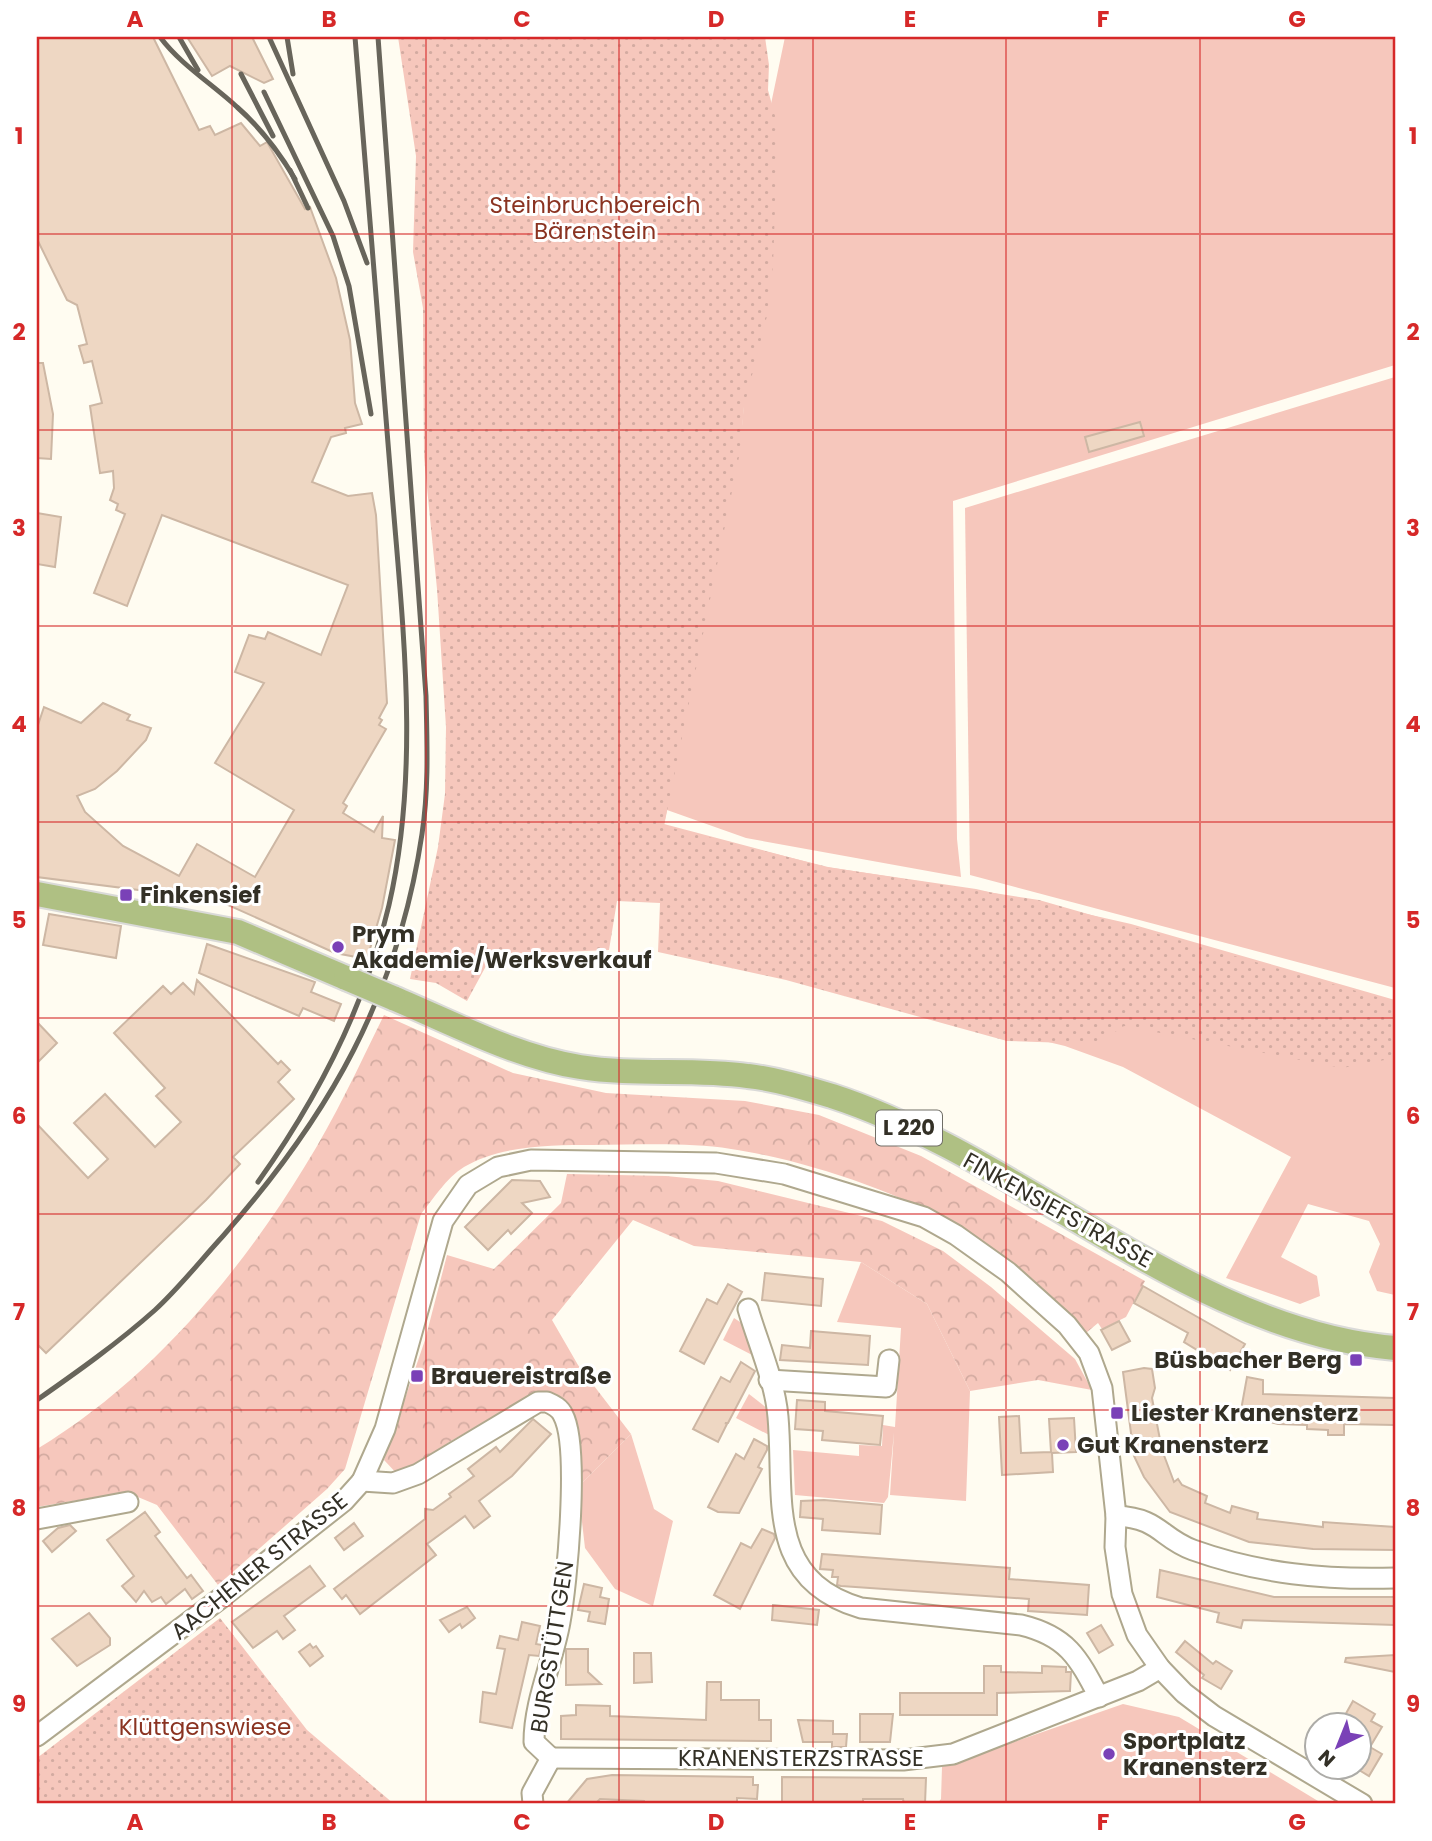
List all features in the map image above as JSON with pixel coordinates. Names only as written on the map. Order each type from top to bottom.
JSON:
[{"type":"main road","name":"FINKENSIEFSTRASSE","points":[[37,894],[238,932],[510,1047],[580,1067],[748,1076],[830,1096],[877,1113],[932,1140],[1164,1270],[1258,1313],[1315,1335],[1395,1348]]},
{"type":"street","name":"AACHENER STRASSE","points":[[37,1736],[241,1582],[344,1501],[362,1481],[385,1429],[443,1222],[468,1185],[498,1167],[531,1160],[716,1163],[783,1174],[924,1217],[956,1235],[1008,1272],[1046,1305],[1082,1342],[1096,1367],[1102,1388],[1116,1516],[1115,1547],[1122,1594],[1137,1635],[1160,1668],[1184,1693],[1214,1716],[1362,1804]]},
{"type":"street","points":[[748,1309],[778,1414],[781,1510],[788,1547],[797,1564],[815,1586],[839,1602],[861,1608],[1021,1625],[1044,1631],[1062,1642],[1080,1661],[1099,1696]]},
{"type":"street","points":[[769,1380],[887,1387],[889,1360]]},
{"type":"street","name":"BURGSTÜTTGEN","points":[[362,1481],[393,1483],[418,1474],[538,1402],[547,1402],[565,1417],[570,1468],[567,1556],[560,1622],[534,1723],[534,1742],[551,1758],[533,1793],[533,1804]]},
{"type":"street","points":[[37,1519],[128,1502]]},
{"type":"street","points":[[1116,1516],[1149,1521],[1189,1548],[1278,1573],[1317,1578],[1395,1578]]},
{"type":"street","name":"KRANENSTERZSTRASSE","points":[[551,1758],[903,1760],[953,1754],[1138,1681],[1160,1668]]},
{"type":"green space","name":"Steinbruchbereich Bärenstein","points":[[398,37],[765,37],[769,65],[768,90],[778,127],[773,265],[767,316],[744,407],[740,452],[664,826],[828,867],[1039,900],[1395,1002],[1395,1058],[1342,1068],[1124,1026],[1097,1044],[1007,1041],[786,980],[658,952],[660,903],[617,901],[609,950],[492,955],[467,1001],[436,983],[410,979],[438,847],[445,794],[446,727],[437,589],[424,457],[423,308],[413,252],[416,156]]},
{"type":"green space","points":[[785,37],[1395,37],[1395,365],[953,501],[957,839],[961,877],[746,838],[667,810],[664,824],[826,867],[976,889],[1131,924],[1395,1000],[1395,1295],[1377,1291],[1369,1272],[1380,1244],[1369,1221],[1308,1204],[1281,1257],[1317,1276],[1320,1296],[1300,1304],[1226,1278],[1291,1157],[1123,1067],[1065,1046],[986,1027],[644,840],[679,375],[742,426],[771,104]]},
{"type":"green space","points":[[1395,377],[1395,988],[970,875],[965,508]]},
{"type":"green space","points":[[384,1015],[513,1073],[606,1093],[745,1101],[819,1115],[921,1156],[1145,1281],[1126,1317],[1102,1329],[1098,1323],[1086,1333],[1027,1276],[978,1239],[908,1202],[819,1169],[759,1154],[697,1145],[561,1145],[510,1150],[464,1167],[441,1189],[421,1214],[345,1469],[327,1489],[218,1585],[157,1505],[126,1492],[37,1507],[37,1449],[116,1392],[188,1324],[220,1286],[279,1207],[316,1148]]},
{"type":"green space","points":[[567,1174],[666,1176],[718,1181],[882,1221],[943,1251],[991,1287],[1075,1359],[1092,1390],[1038,1380],[970,1391],[927,1304],[861,1262],[694,1246],[633,1220],[552,1320],[578,1365],[631,1434],[578,1487],[578,1441],[534,1394],[451,1441],[399,1476],[384,1460],[425,1340],[447,1255],[494,1269],[561,1203]]},
{"type":"green space","points":[[861,1262],[927,1304],[970,1391],[966,1501],[890,1495],[894,1432],[888,1497],[884,1503],[795,1495],[793,1450],[859,1456],[859,1445],[882,1446],[883,1425],[895,1427],[901,1328],[837,1322]]},
{"type":"green space","points":[[734,1318],[746,1326],[756,1357],[723,1340]]},
{"type":"green space","points":[[749,1394],[772,1412],[773,1437],[736,1418]]},
{"type":"green space","points":[[631,1434],[654,1509],[673,1521],[653,1606],[615,1589],[585,1548],[578,1487]]},
{"type":"green space","name":"Klüttgenswiese","points":[[220,1618],[307,1730],[394,1804],[37,1804],[37,1758]]},
{"type":"green space","name":"Sportplatz Kranensterz","points":[[1123,1704],[1179,1717],[1323,1804],[937,1804],[941,1799],[942,1767]]},
{"type":"building","points":[[37,37],[153,37],[199,130],[210,126],[215,135],[241,123],[260,146],[267,142],[305,209],[310,207],[336,278],[350,340],[355,403],[362,424],[345,428],[346,433],[331,437],[312,482],[348,496],[372,493],[376,515],[387,703],[379,718],[382,720],[379,725],[386,729],[343,803],[347,806],[343,813],[374,832],[383,816],[382,838],[395,840],[382,908],[367,959],[335,953],[217,900],[37,877],[37,728],[44,707],[81,723],[103,703],[130,715],[127,720],[151,728],[146,740],[117,771],[95,789],[77,796],[85,812],[123,846],[179,876],[197,844],[255,877],[294,810],[215,763],[264,683],[235,672],[249,635],[265,639],[268,632],[321,655],[348,585],[162,515],[127,606],[94,593],[125,514],[116,510],[118,504],[110,500],[114,488],[113,471],[100,473],[90,406],[102,403],[92,361],[84,363],[79,346],[87,344],[77,305],[67,300],[37,239]]},
{"type":"building","points":[[187,37],[252,37],[273,79],[264,83],[230,66],[212,76]]},
{"type":"building","points":[[37,363],[43,363],[53,414],[51,459],[37,458]]},
{"type":"building","points":[[1140,422],[1144,436],[1089,452],[1085,437]]},
{"type":"building","points":[[37,513],[61,517],[55,567],[37,564]]},
{"type":"building","points":[[49,914],[121,926],[116,958],[43,945]]},
{"type":"building","points":[[207,944],[315,982],[311,992],[341,1004],[334,1021],[303,1008],[299,1016],[199,973]]},
{"type":"building","points":[[197,980],[278,1064],[281,1061],[290,1070],[278,1082],[294,1099],[233,1157],[240,1164],[206,1200],[46,1353],[37,1344],[37,1124],[88,1178],[108,1159],[74,1123],[105,1094],[155,1147],[181,1122],[156,1096],[165,1088],[114,1033],[163,986],[171,994],[183,983],[194,994]]},
{"type":"building","points":[[37,1022],[57,1043],[37,1063]]},
{"type":"building","points":[[512,1180],[540,1181],[550,1197],[522,1203],[532,1213],[511,1234],[508,1230],[488,1250],[465,1227]]},
{"type":"building","points":[[765,1273],[823,1279],[821,1306],[762,1300]]},
{"type":"building","points":[[728,1284],[742,1292],[704,1364],[680,1351],[707,1299],[717,1304]]},
{"type":"building","points":[[1143,1286],[1245,1344],[1230,1370],[1184,1342],[1188,1333],[1134,1303]]},
{"type":"building","points":[[1119,1321],[1130,1341],[1112,1350],[1101,1330]]},
{"type":"building","points":[[811,1331],[870,1336],[868,1365],[780,1360],[782,1345],[810,1348]]},
{"type":"building","points":[[741,1362],[755,1371],[728,1423],[725,1423],[727,1424],[718,1442],[693,1429],[721,1377],[730,1382]]},
{"type":"building","points":[[1152,1369],[1155,1388],[1152,1398],[1162,1450],[1174,1482],[1178,1479],[1182,1485],[1207,1496],[1205,1503],[1230,1513],[1232,1506],[1258,1513],[1257,1519],[1323,1527],[1323,1522],[1395,1527],[1395,1550],[1313,1549],[1249,1542],[1170,1512],[1144,1477],[1134,1456],[1123,1372]]},
{"type":"building","points":[[1247,1377],[1263,1380],[1263,1394],[1395,1398],[1395,1425],[1344,1424],[1344,1435],[1328,1435],[1328,1430],[1307,1429],[1307,1425],[1278,1424],[1250,1417],[1251,1413],[1241,1410]]},
{"type":"building","points":[[797,1400],[825,1402],[825,1411],[883,1416],[880,1445],[822,1440],[823,1431],[795,1429]]},
{"type":"building","points":[[1019,1416],[1021,1453],[1051,1452],[1049,1419],[1074,1418],[1076,1452],[1052,1453],[1053,1472],[1002,1475],[999,1417]]},
{"type":"building","points":[[533,1419],[551,1434],[512,1476],[479,1501],[490,1516],[474,1528],[465,1516],[427,1544],[436,1555],[360,1614],[346,1595],[342,1599],[334,1589],[425,1519],[425,1509],[433,1510],[451,1497],[449,1494],[474,1476],[468,1469],[496,1447],[500,1452]]},
{"type":"building","points":[[754,1439],[767,1446],[767,1450],[758,1467],[762,1469],[739,1513],[718,1512],[708,1507],[736,1454],[744,1459]]},
{"type":"building","points":[[824,1500],[882,1505],[880,1534],[822,1530],[823,1519],[800,1517],[801,1501]]},
{"type":"building","points":[[145,1512],[160,1532],[155,1536],[187,1578],[191,1575],[203,1591],[192,1599],[185,1589],[166,1604],[161,1597],[152,1602],[144,1591],[136,1602],[122,1586],[134,1576],[107,1540]]},
{"type":"building","points":[[354,1523],[363,1536],[344,1550],[335,1538]]},
{"type":"building","points":[[70,1525],[76,1531],[52,1552],[43,1541],[58,1528]]},
{"type":"building","points":[[762,1529],[774,1534],[775,1538],[740,1609],[714,1595],[741,1543],[751,1548]]},
{"type":"building","points":[[822,1554],[1010,1568],[1009,1579],[1089,1585],[1087,1615],[1028,1611],[1029,1599],[841,1586],[837,1585],[838,1577],[832,1577],[833,1570],[820,1569]]},
{"type":"building","points":[[310,1566],[325,1586],[284,1616],[295,1630],[283,1639],[277,1631],[253,1648],[232,1622]]},
{"type":"building","points":[[1160,1570],[1274,1597],[1395,1597],[1395,1625],[1243,1620],[1241,1628],[1217,1622],[1219,1613],[1157,1597]]},
{"type":"building","points":[[584,1584],[602,1588],[600,1597],[609,1599],[605,1624],[588,1621],[590,1612],[578,1610]]},
{"type":"building","points":[[773,1605],[819,1610],[817,1625],[772,1620]]},
{"type":"building","points":[[467,1607],[475,1618],[462,1628],[460,1624],[449,1632],[440,1620]]},
{"type":"building","points":[[89,1613],[110,1638],[110,1645],[77,1666],[52,1639]]},
{"type":"building","points":[[522,1622],[540,1626],[536,1644],[542,1645],[539,1656],[529,1655],[512,1728],[480,1722],[483,1692],[496,1694],[505,1649],[497,1648],[500,1636],[518,1640]]},
{"type":"building","points":[[1101,1625],[1113,1645],[1099,1653],[1087,1633]]},
{"type":"building","points":[[1185,1641],[1213,1664],[1216,1661],[1232,1671],[1221,1689],[1202,1678],[1204,1675],[1176,1652]]},
{"type":"building","points":[[310,1644],[313,1648],[316,1646],[323,1656],[310,1666],[299,1652]]},
{"type":"building","points":[[566,1649],[588,1649],[588,1672],[601,1684],[566,1685]]},
{"type":"building","points":[[634,1653],[651,1653],[652,1682],[634,1683]]},
{"type":"building","points":[[1395,1655],[1395,1672],[1345,1662],[1346,1658]]},
{"type":"building","points":[[984,1666],[1001,1666],[1001,1672],[1042,1673],[1042,1666],[1066,1667],[1066,1672],[1071,1672],[1070,1691],[997,1693],[997,1715],[900,1715],[900,1693],[984,1693]]},
{"type":"building","points":[[707,1682],[721,1682],[721,1700],[759,1700],[759,1720],[771,1720],[771,1741],[561,1739],[561,1716],[576,1715],[576,1705],[610,1706],[610,1716],[706,1720]]},
{"type":"building","points":[[1353,1701],[1372,1712],[1347,1712]]},
{"type":"building","points":[[860,1714],[893,1714],[890,1742],[860,1742]]},
{"type":"building","points":[[798,1720],[833,1721],[833,1734],[847,1734],[846,1747],[832,1747],[832,1742],[803,1742]]},
{"type":"building","points":[[1372,1722],[1382,1727],[1372,1744]]},
{"type":"building","points":[[1372,1748],[1382,1754],[1372,1771]]},
{"type":"building","points":[[612,1775],[753,1777],[753,1785],[758,1785],[757,1799],[737,1798],[737,1804],[644,1804],[644,1801],[600,1799],[595,1804],[566,1804],[587,1779]]},
{"type":"building","points":[[782,1777],[926,1778],[925,1804],[904,1804],[903,1799],[863,1799],[863,1804],[782,1804]]},
{"type":"railway","points":[[160,37],[187,65],[254,123],[295,179]]},
{"type":"railway","points":[[179,37],[198,70]]},
{"type":"railway","points":[[269,37],[344,201],[367,263]]},
{"type":"railway","points":[[287,37],[293,74]]},
{"type":"railway","points":[[258,1182],[319,1084],[337,1050],[367,978],[389,905],[399,853],[404,800],[407,746],[404,639],[355,37]]},
{"type":"railway","points":[[37,1400],[112,1346],[164,1301],[223,1236],[296,1145],[354,1050],[377,1000],[396,948],[411,893],[426,800],[426,696],[378,37]]},
{"type":"railway","points":[[241,74],[273,136]]},
{"type":"railway","points":[[264,92],[333,236],[349,286],[371,414]]},
{"type":"railway","points":[[290,170],[308,208]]},
{"type":"place","name":"Finkensief","points":[[126,895]]},
{"type":"place","name":"Prym Akademie/Werksverkauf","points":[[338,947]]},
{"type":"place","name":"Büsbacher Berg","points":[[1356,1360]]},
{"type":"place","name":"Brauereistraße","points":[[417,1376]]},
{"type":"place","name":"Liester Kranensterz","points":[[1117,1413]]},
{"type":"place","name":"Gut Kranensterz","points":[[1063,1445]]},
{"type":"place","name":"Sportplatz Kranensterz","points":[[1109,1754]]}]
